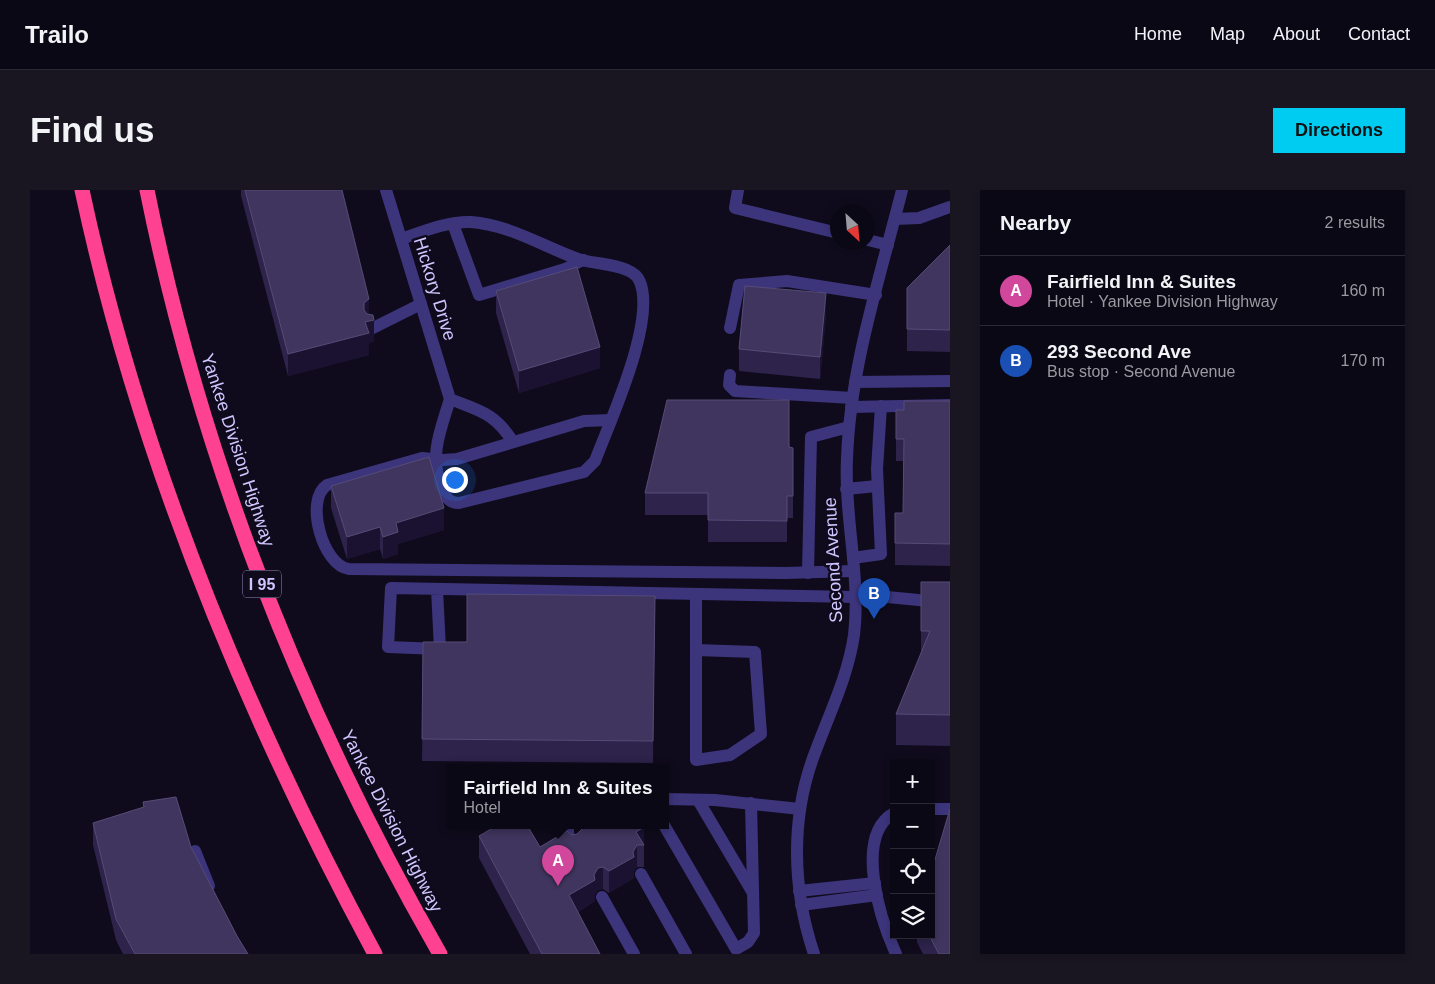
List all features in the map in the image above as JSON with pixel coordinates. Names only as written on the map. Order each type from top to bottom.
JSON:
[{"type":"highway","points":[[82,190],[122,346],[156,457],[199,578],[245,690],[294,798],[375,954]]},
{"type":"highway","name":"Yankee Division Highway","points":[[147,190],[166,274],[195,385],[235,509],[278,626],[356,799],[440,954]]},
{"type":"street","name":"Hickory Drive","points":[[386,190],[450,399]]},
{"type":"street","points":[[738,190],[735,208],[830,231]]},
{"type":"street","name":"Second Avenue","points":[[814,954],[799,891],[797,848],[800,809],[810,767],[849,662],[856,596],[846,490],[849,427],[855,382],[902,190]]},
{"type":"street","points":[[895,219],[919,218],[949,209]]},
{"type":"street","points":[[400,239],[453,224],[477,223],[515,232],[582,260],[626,269],[638,277],[642,290],[642,318],[638,339],[595,461],[584,472],[459,503],[451,502],[445,496],[434,459],[450,399],[494,418],[502,425],[513,442]]},
{"type":"street","points":[[453,224],[479,295],[572,267],[582,260]]},
{"type":"street","points":[[875,242],[888,245]]},
{"type":"street","points":[[730,328],[739,285],[787,281],[876,294]]},
{"type":"street","points":[[371,329],[421,304]]},
{"type":"street","points":[[730,375],[729,385],[735,391],[881,406],[950,405]]},
{"type":"street","points":[[855,382],[950,381]]},
{"type":"street","points":[[853,558],[880,554],[877,486],[881,406]]},
{"type":"street","points":[[611,420],[592,419],[457,459],[416,459],[334,482],[322,488],[317,504],[318,522],[323,541],[335,563],[349,568],[854,571]]},
{"type":"street","points":[[808,572],[811,437],[849,427]]},
{"type":"street","points":[[846,490],[877,486]]},
{"type":"street","points":[[437,589],[440,649],[388,648],[390,588],[856,596],[950,603]]},
{"type":"street","points":[[696,594],[696,650],[696,760],[730,755],[761,734],[755,652],[696,650]]},
{"type":"street","points":[[669,800],[751,803],[800,809]]},
{"type":"street","points":[[698,800],[754,895]]},
{"type":"street","points":[[666,829],[731,951],[748,942],[754,933],[751,803]]},
{"type":"street","points":[[935,809],[949,809]]},
{"type":"street","points":[[890,816],[882,821],[877,831],[874,857],[876,889],[887,932],[896,954]]},
{"type":"street","points":[[568,829],[574,849]]},
{"type":"street","points":[[195,851],[217,901]]},
{"type":"street","points":[[641,874],[686,954]]},
{"type":"street","points":[[799,891],[876,889]]},
{"type":"street","points":[[801,905],[876,889]]},
{"type":"street","points":[[602,897],[634,954]]},
{"type":"building","points":[[245,190],[342,190],[369,299],[364,303],[364,310],[367,314],[373,315],[374,320],[365,322],[369,333],[288,354]]},
{"type":"building","points":[[950,245],[950,330],[907,329],[907,288]]},
{"type":"building","points":[[577,267],[600,347],[519,371],[496,291]]},
{"type":"building","points":[[745,286],[826,293],[820,357],[739,349]]},
{"type":"building","points":[[667,400],[789,400],[789,447],[793,448],[793,496],[787,496],[787,521],[708,520],[708,493],[645,493]]},
{"type":"building","points":[[904,401],[950,401],[950,544],[895,543],[895,513],[903,513],[904,439],[896,439],[896,410],[904,410]]},
{"type":"building","points":[[429,457],[444,508],[396,523],[398,532],[383,537],[380,527],[347,537],[331,486]]},
{"type":"building","points":[[921,582],[950,582],[950,715],[896,714],[930,631],[921,631]]},
{"type":"building","points":[[467,594],[655,596],[653,741],[422,739],[423,642],[467,642]]},
{"type":"building","points":[[176,797],[191,847],[248,954],[135,954],[116,919],[93,823],[144,807],[143,802]]},
{"type":"building","points":[[950,809],[950,954],[939,954],[931,939],[935,939],[935,860]]},
{"type":"building","points":[[491,829],[529,829],[540,847],[567,831],[572,835],[577,834],[582,829],[641,829],[636,832],[644,845],[637,845],[633,852],[634,857],[609,871],[603,867],[598,868],[594,875],[595,880],[569,895],[600,954],[542,954],[479,836]]},
{"type":"place","name":"293 Second Ave","points":[[874,619]]},
{"type":"place","name":"Fairfield Inn & Suites","points":[[558,886]]}]
